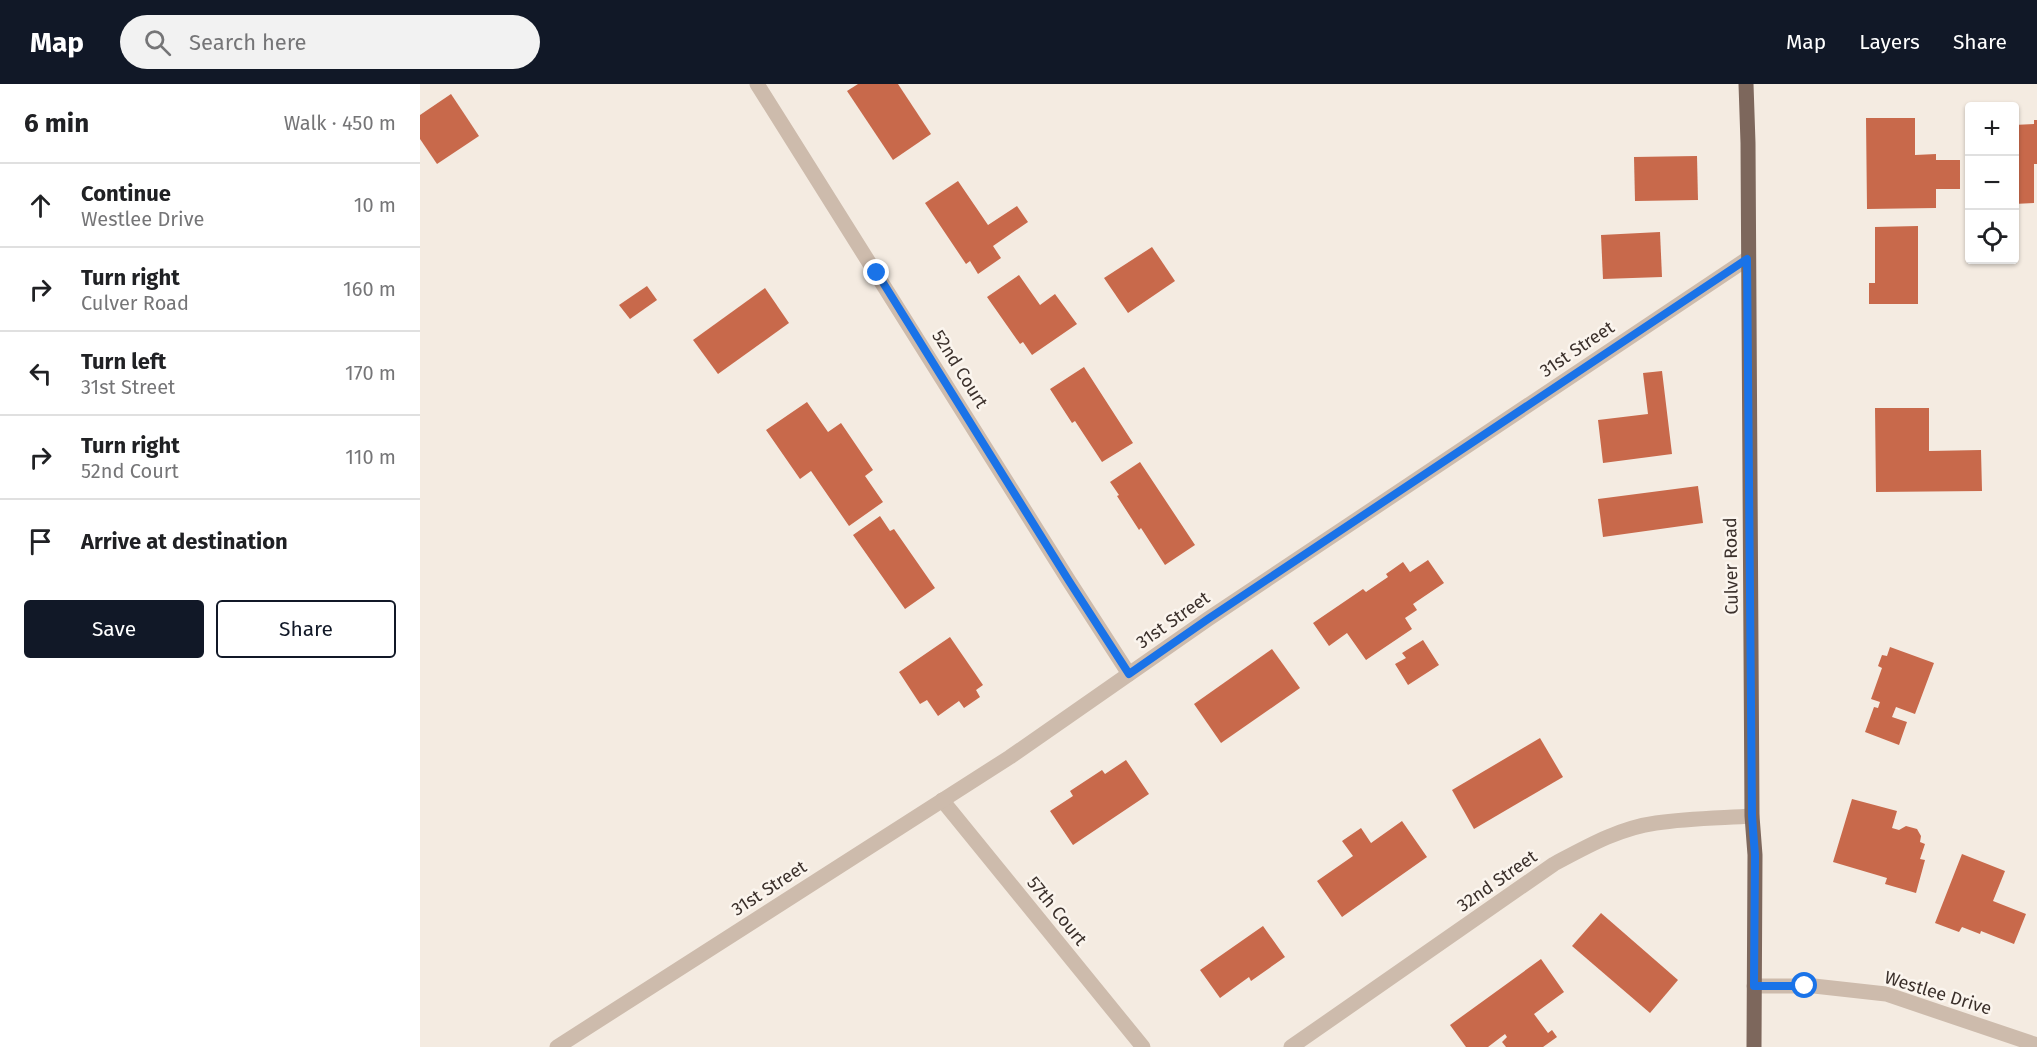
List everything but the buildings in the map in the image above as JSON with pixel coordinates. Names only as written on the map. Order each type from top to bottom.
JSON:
[{"type":"main road","name":"Culver Road","points":[[1746,84],[1752,816],[1755,855],[1754,1047]]},
{"type":"street","name":"52nd Court","points":[[757,84],[1129,674]]},
{"type":"street","name":"31st Street","points":[[557,1047],[1010,757],[1208,619],[1747,259]]},
{"type":"street","name":"57th Court","points":[[942,800],[1143,1047]]},
{"type":"street","name":"32nd Street","points":[[1291,1047],[1554,864],[1586,847],[1620,832],[1654,823],[1752,816]]},
{"type":"street","name":"Westlee Drive","points":[[1754,986],[1814,986],[1886,994],[2037,1045]]},
{"type":"route","points":[[877,273],[1129,674],[1747,259],[1752,816],[1755,855],[1754,986],[1805,986]]}]
